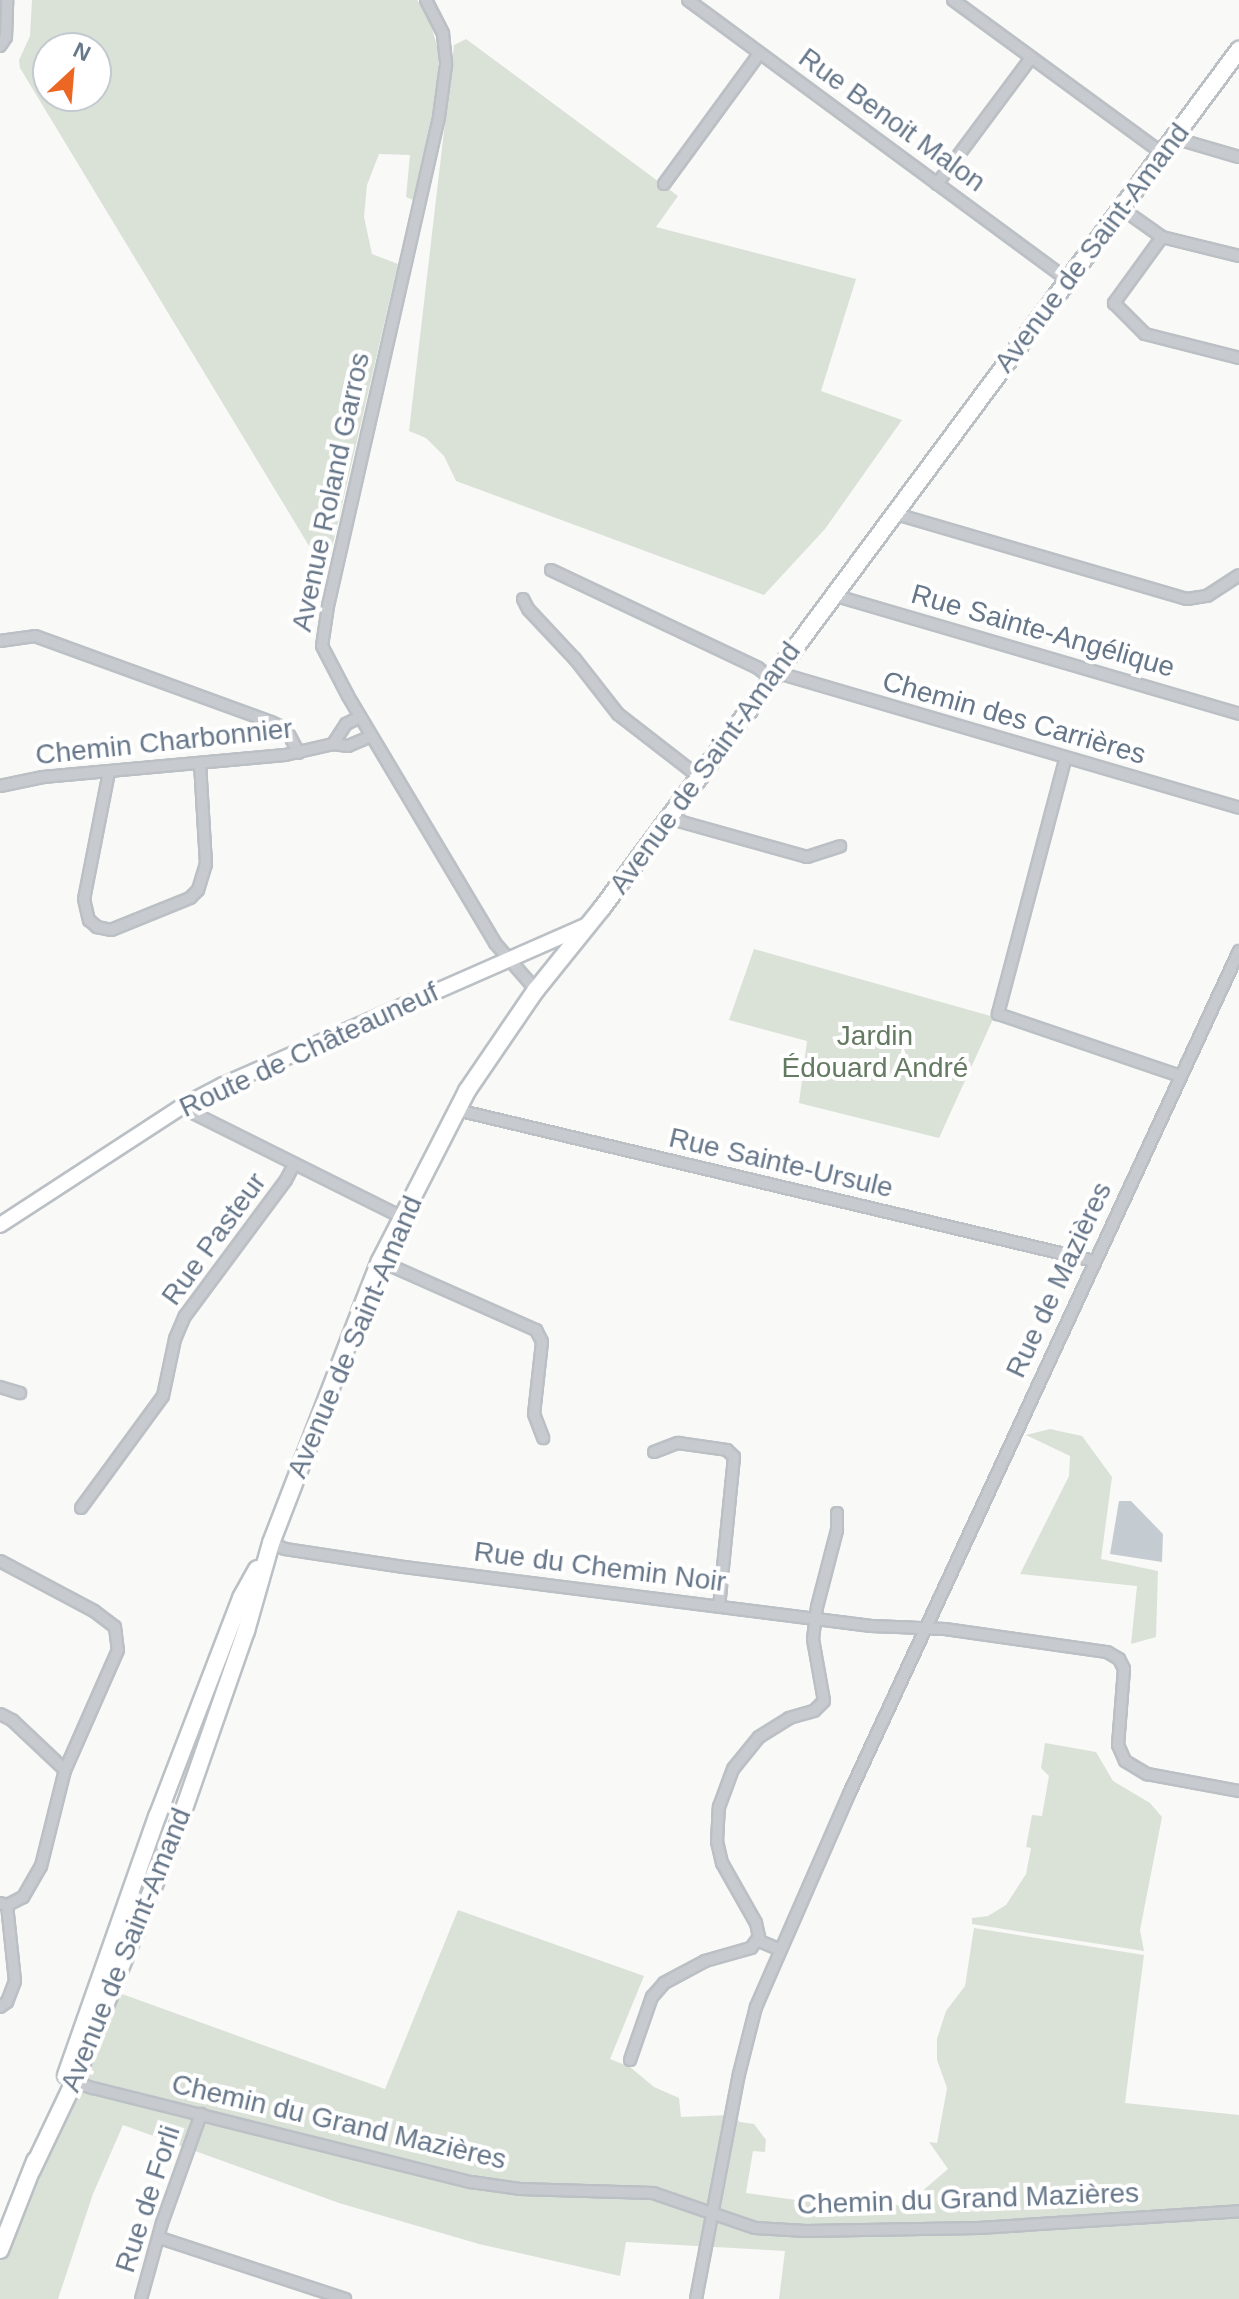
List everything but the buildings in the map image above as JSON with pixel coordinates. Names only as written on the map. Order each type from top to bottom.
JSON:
[{"type":"main road","name":"Avenue de Saint-Amand","points":[[32,2170],[74,2082],[178,1826],[246,1631],[271,1543],[380,1261],[457,1110],[536,990],[671,815],[1239,50]]},
{"type":"main road","name":"Route de Châteauneuf","points":[[0,1225],[181,1107],[223,1085],[589,924]]},
{"type":"main road","name":"Avenue de Saint-Amand","points":[[0,2250],[32,2170],[157,1817],[241,1598],[271,1543]]},
{"type":"main road","points":[[157,1817],[178,1826]]},
{"type":"main road","points":[[130,1896],[147,1903]]},
{"type":"street","points":[[0,46],[6,37],[7,0]]},
{"type":"street","name":"Avenue Roland Garros","points":[[426,0],[443,34],[446,65],[439,117],[322,634],[325,656],[505,959],[536,990]]},
{"type":"street","name":"Rue Benoit Malon","points":[[688,0],[1067,279]]},
{"type":"street","points":[[953,0],[1162,153]]},
{"type":"street","points":[[664,184],[760,53]]},
{"type":"street","points":[[937,184],[1031,58]]},
{"type":"street","points":[[1174,138],[1239,157]]},
{"type":"street","points":[[1121,208],[1162,237],[1239,256]]},
{"type":"street","points":[[1162,237],[1114,303],[1145,334],[1239,358]]},
{"type":"street","points":[[896,514],[1187,599],[1207,596],[1239,575]]},
{"type":"street","name":"Chemin des Carrières","points":[[551,570],[773,675],[1239,808]]},
{"type":"street","name":"Rue Sainte-Angélique","points":[[833,595],[1239,714]]},
{"type":"street","points":[[523,599],[528,609],[575,659],[618,714],[698,776]]},
{"type":"street","points":[[0,641],[35,636],[271,722],[286,729],[299,753]]},
{"type":"street","name":"Chemin Charbonnier","points":[[333,744],[346,724],[360,717]]},
{"type":"street","name":"Chemin Charbonnier","points":[[0,786],[43,777],[299,753],[333,744],[348,746],[371,736]]},
{"type":"street","points":[[1065,760],[998,1014],[1180,1076]]},
{"type":"street","points":[[109,772],[84,899],[89,920],[97,927],[111,930],[190,898],[198,890],[206,864],[200,764]]},
{"type":"street","points":[[671,815],[682,822],[807,857],[840,846]]},
{"type":"street","name":"Rue de Mazières","points":[[696,2299],[746,2042],[780,1950],[924,1630],[1239,951]]},
{"type":"street","points":[[181,1107],[402,1217]]},
{"type":"street","name":"Rue Sainte-Ursule","points":[[457,1110],[1094,1261]]},
{"type":"street","name":"Rue Pasteur","points":[[81,1508],[163,1396],[175,1339],[185,1316],[286,1180],[294,1164]]},
{"type":"street","points":[[380,1261],[536,1330],[542,1342],[534,1414],[543,1438]]},
{"type":"street","points":[[0,1387],[20,1393]]},
{"type":"street","points":[[654,1452],[678,1443],[727,1450],[734,1457],[719,1606]]},
{"type":"street","points":[[630,2060],[644,2014],[652,1997],[664,1983],[705,1961],[751,1948],[757,1940],[756,1923],[722,1863],[717,1822],[721,1795],[733,1769],[759,1737],[782,1721],[814,1711],[824,1701],[825,1692],[813,1654],[816,1618],[837,1530],[837,1513]]},
{"type":"street","name":"Rue du Chemin Noir","points":[[271,1543],[285,1549],[404,1567],[924,1630]]},
{"type":"street","points":[[0,1561],[94,1611],[115,1627],[118,1650],[65,1770],[41,1866],[23,1897],[3,1904],[15,1981],[7,2002],[0,2007]]},
{"type":"street","points":[[924,1630],[945,1629],[1114,1654],[1126,1679],[1118,1737],[1120,1753],[1125,1761],[1147,1774],[1239,1791]]},
{"type":"street","points":[[0,1714],[12,1720],[65,1770]]},
{"type":"street","points":[[757,1940],[780,1950]]},
{"type":"street","points":[[73,2055],[74,2082]]},
{"type":"street","name":"Chemin du Grand Mazières","points":[[74,2082],[471,2182],[520,2189],[653,2193],[741,2225],[806,2231],[979,2228],[1239,2211]]},
{"type":"street","name":"Rue de Forli","points":[[141,2299],[162,2223],[201,2114]]},
{"type":"street","points":[[160,2238],[318,2295],[345,2299]]},
{"type":"green space","points":[[32,0],[417,0],[428,15],[438,49],[439,83],[413,200],[406,197],[410,155],[379,154],[367,185],[364,217],[372,254],[398,264],[326,574],[47,112],[112,112],[112,32],[32,32],[32,88],[20,68],[19,60],[30,36]]},
{"type":"green space","points":[[466,39],[678,196],[656,227],[856,279],[821,391],[902,420],[825,529],[764,595],[456,481],[444,456],[426,438],[409,431],[454,45]]},
{"type":"green space","name":"Jardin Édouard André","points":[[754,949],[994,1017],[939,1138],[799,1103],[807,1041],[729,1020]]},
{"type":"green space","points":[[1050,1429],[1082,1436],[1112,1477],[1101,1559],[1158,1571],[1156,1637],[1131,1644],[1137,1586],[1020,1574],[1069,1476],[1070,1456],[1026,1435]]},
{"type":"green space","points":[[1045,1743],[1096,1752],[1113,1781],[1150,1803],[1162,1817],[1140,1930],[1144,1951],[972,1924],[972,1918],[988,1916],[1006,1905],[1026,1874],[1031,1848],[1026,1847],[1032,1815],[1042,1816],[1049,1776],[1041,1768]]},
{"type":"green space","points":[[458,1910],[644,1976],[610,2059],[630,2067],[654,2087],[679,2098],[681,2117],[731,2115],[740,2122],[754,2124],[766,2140],[765,2152],[753,2151],[746,2193],[839,2206],[906,2205],[948,2169],[929,2142],[937,2143],[947,2088],[937,2060],[937,2039],[946,2011],[965,1986],[974,1928],[1144,1955],[1125,2103],[1239,2115],[1239,2299],[779,2299],[785,2251],[626,2242],[620,2276],[479,2244],[339,2203],[123,2125],[93,2194],[58,2299],[0,2299],[0,2250],[111,1990],[385,2089]]},
{"type":"shaded area","points":[[1119,1501],[1131,1501],[1163,1534],[1162,1562],[1110,1554]]}]
